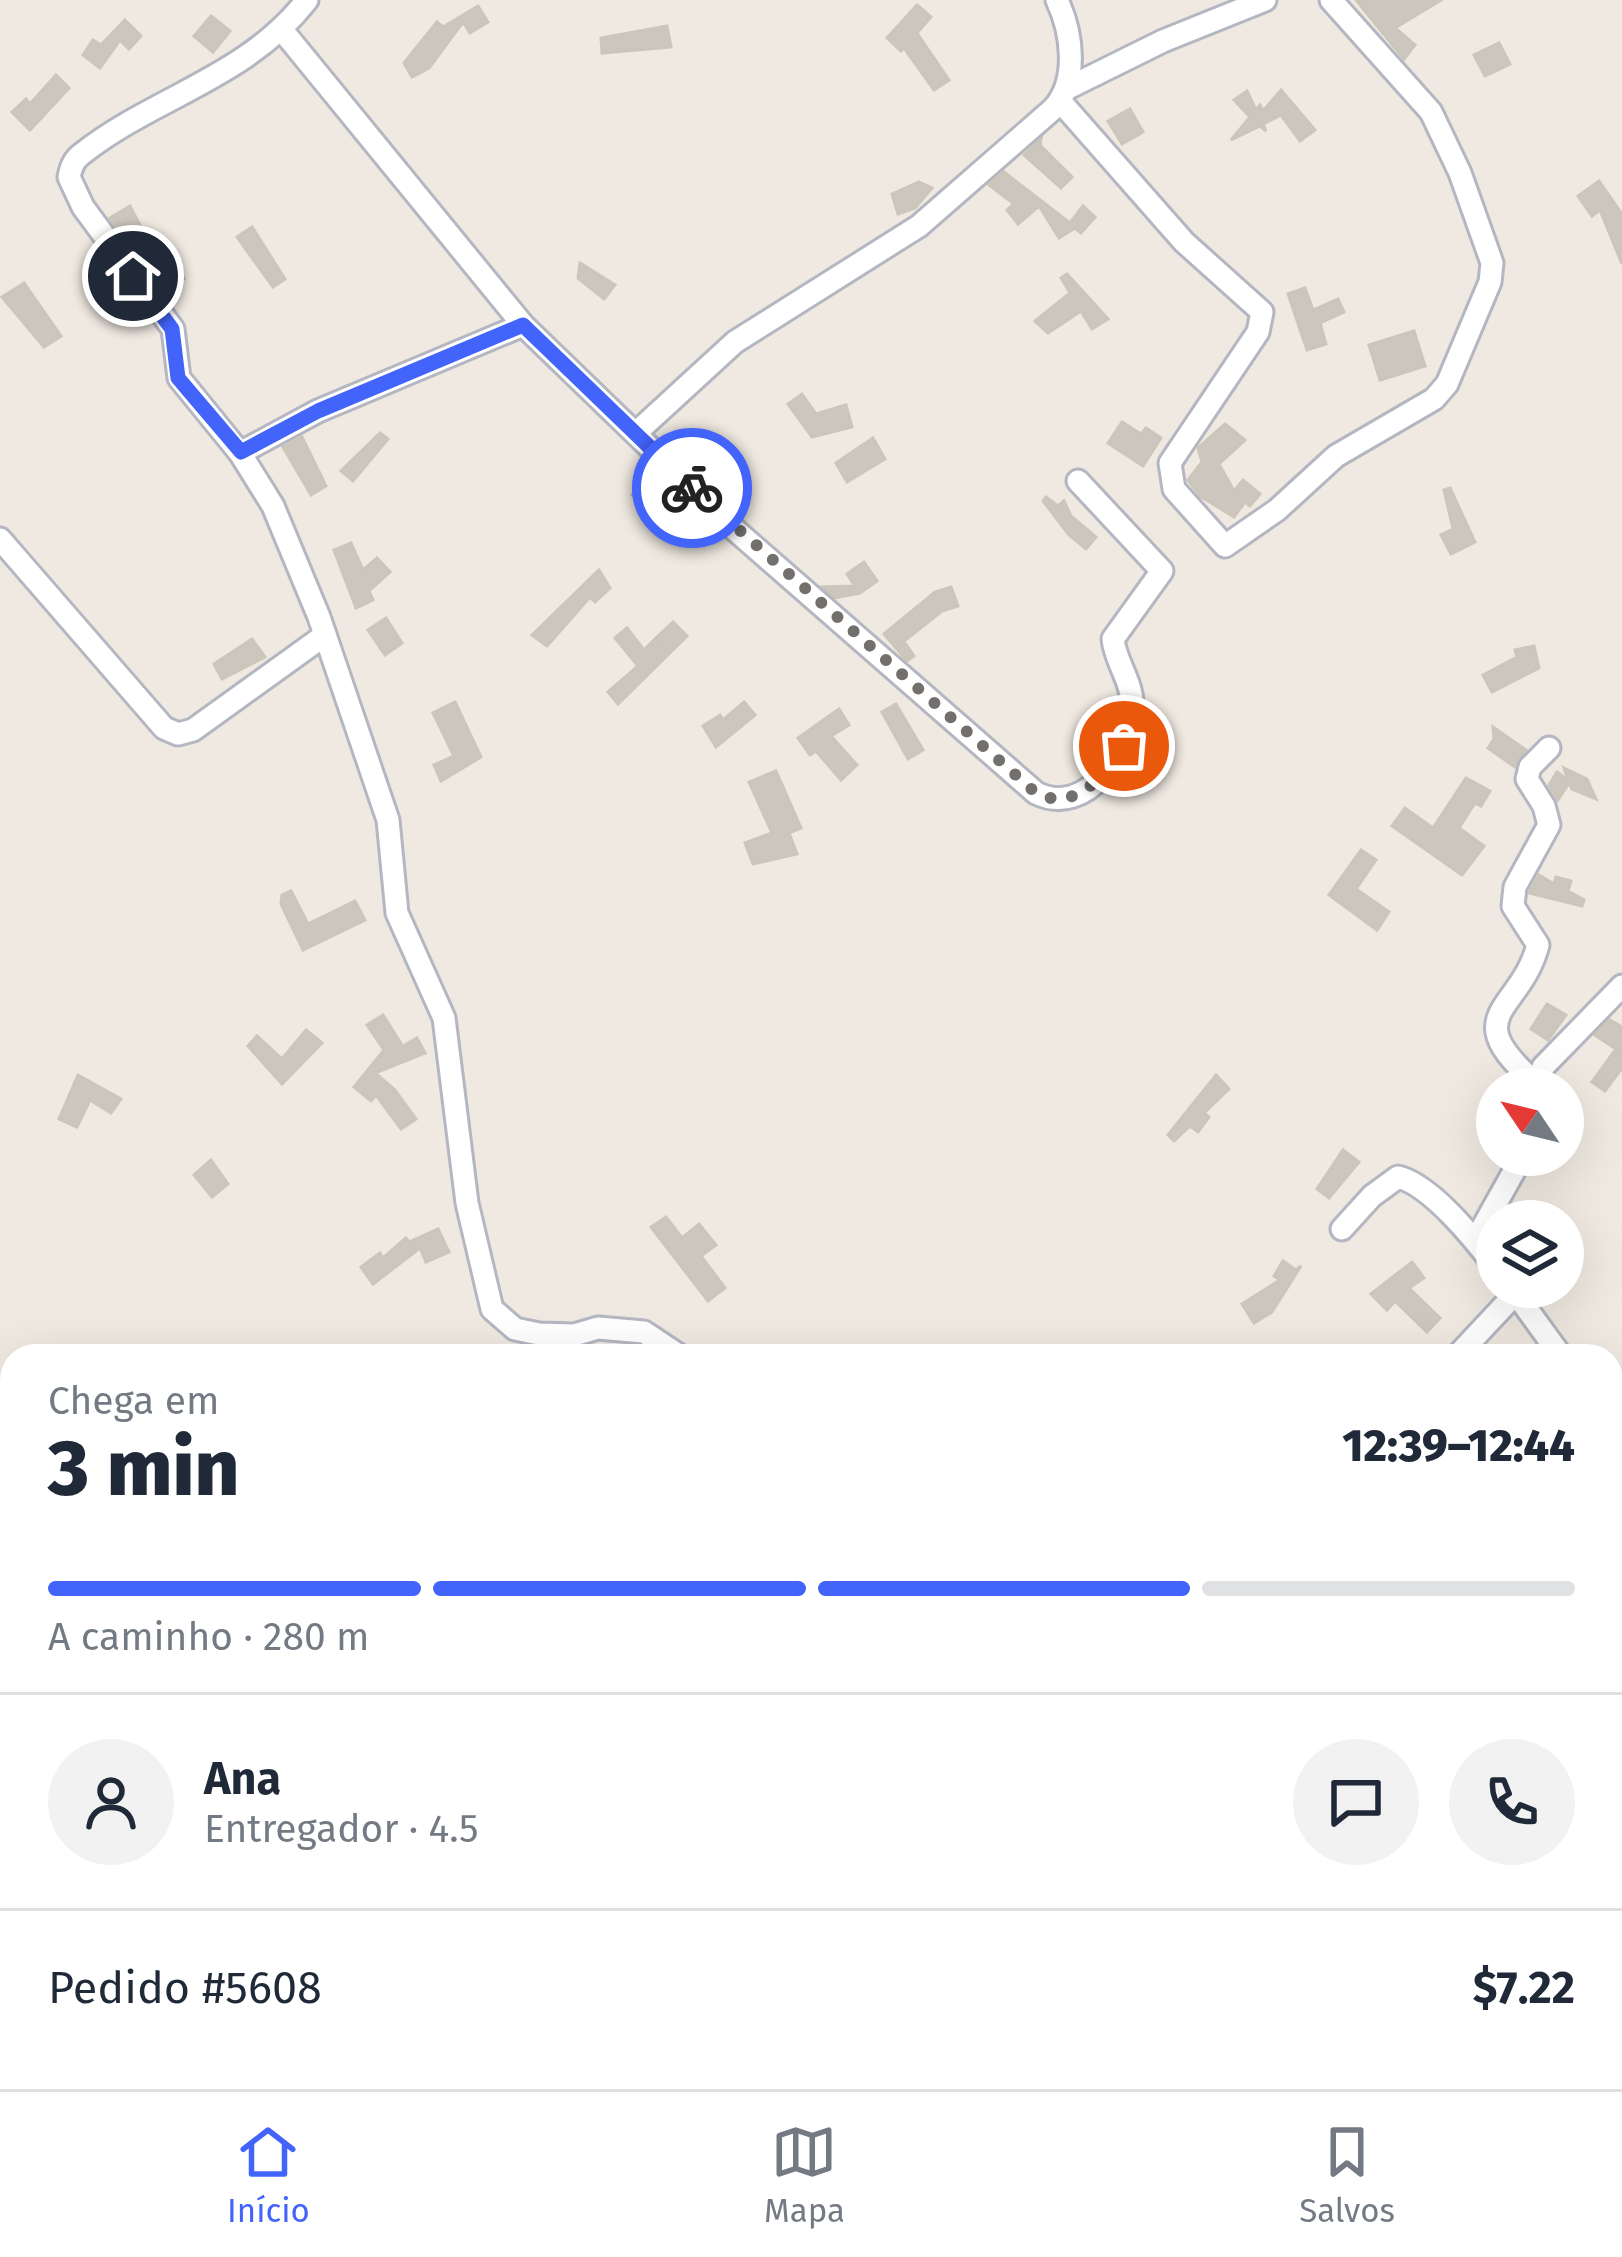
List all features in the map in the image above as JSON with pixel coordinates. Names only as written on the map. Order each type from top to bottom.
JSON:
[{"type":"street","points":[[307,0],[282,30],[188,94],[82,154],[69,172],[83,207],[172,329],[178,378],[241,452],[273,506],[325,635],[388,820],[397,913],[444,1018],[467,1204],[492,1310],[515,1329],[539,1334],[574,1335],[598,1328],[644,1332],[662,1344]]},
{"type":"street","points":[[1057,0],[1070,46],[1063,95],[1184,242],[1262,312],[1258,332],[1170,463],[1174,489],[1226,546],[1277,510],[1336,455],[1434,399],[1447,384],[1490,282],[1492,263],[1460,173],[1431,112],[1331,0]]},
{"type":"street","points":[[637,432],[735,342],[919,226],[1063,95],[1261,1]]},
{"type":"street","points":[[282,30],[523,325],[734,529],[1036,793],[1051,800],[1088,790],[1124,746],[1132,701],[1113,639],[1162,571],[1078,481]]},
{"type":"street","points":[[241,452],[318,411],[523,325]]},
{"type":"street","points":[[0,539],[164,728],[178,734],[193,730],[325,635]]},
{"type":"street","points":[[1520,1068],[1498,1044],[1496,1029],[1507,997],[1538,945],[1513,906],[1515,887],[1549,825],[1544,806],[1527,779],[1530,767],[1549,748]]},
{"type":"street","points":[[1543,1068],[1622,986]]},
{"type":"street","points":[[1342,1229],[1398,1177],[1413,1181],[1475,1241],[1511,1176]]},
{"type":"street","points":[[1467,1344],[1498,1308]]},
{"type":"street","points":[[1527,1308],[1552,1344]]},
{"type":"building","points":[[1356,0],[1441,0],[1395,28],[1415,45],[1404,59]]},
{"type":"building","points":[[917,5],[931,17],[917,33],[949,80],[934,90],[904,48],[901,51],[887,38]]},
{"type":"building","points":[[478,6],[488,22],[470,33],[463,22],[429,68],[412,77],[404,63],[437,22],[443,27]]},
{"type":"building","points":[[211,16],[230,31],[213,52],[194,36]]},
{"type":"building","points":[[125,20],[141,36],[129,49],[120,40],[100,68],[83,55],[93,40],[101,45]]},
{"type":"building","points":[[667,26],[671,47],[602,53],[601,38]]},
{"type":"building","points":[[1499,43],[1510,64],[1485,76],[1474,55]]},
{"type":"building","points":[[56,75],[69,88],[30,130],[12,112],[26,99],[30,104]]},
{"type":"building","points":[[1281,90],[1315,130],[1300,141],[1281,115],[1263,124],[1266,131],[1260,126],[1231,140],[1250,117],[1234,100],[1247,91],[1256,110],[1260,105],[1263,111]]},
{"type":"building","points":[[1130,109],[1143,132],[1122,144],[1108,121]]},
{"type":"building","points":[[1041,139],[1040,145],[1072,177],[1061,188],[1024,155]]},
{"type":"building","points":[[1004,172],[1070,223],[1083,206],[1095,217],[1081,233],[1075,228],[1059,238],[1039,206],[1018,224],[1007,210],[1014,204],[989,185]]},
{"type":"building","points":[[1599,181],[1622,214],[1622,264],[1600,210],[1592,216],[1578,196]]},
{"type":"building","points":[[919,182],[932,188],[915,208],[898,214],[892,194]]},
{"type":"building","points":[[130,206],[145,235],[150,230],[176,261],[184,279],[164,287],[154,263],[147,268],[110,218]]},
{"type":"building","points":[[252,227],[285,279],[273,287],[237,237]]},
{"type":"building","points":[[580,263],[615,285],[604,299],[578,278]]},
{"type":"building","points":[[1067,274],[1108,319],[1092,329],[1081,311],[1048,333],[1035,321],[1070,293],[1061,278]]},
{"type":"building","points":[[24,283],[61,336],[44,347],[2,297]]},
{"type":"building","points":[[1305,288],[1313,310],[1338,299],[1344,312],[1320,323],[1326,344],[1307,350],[1288,294]]},
{"type":"building","points":[[1414,331],[1425,366],[1380,380],[1369,345]]},
{"type":"building","points":[[802,394],[816,414],[846,405],[852,427],[812,437],[788,404]]},
{"type":"building","points":[[1122,422],[1141,434],[1146,428],[1161,438],[1143,466],[1108,443]]},
{"type":"building","points":[[1225,424],[1245,440],[1219,464],[1234,491],[1243,480],[1260,494],[1250,506],[1245,502],[1234,517],[1200,496],[1188,480],[1202,462],[1198,448]]},
{"type":"building","points":[[380,433],[388,439],[353,481],[341,471]]},
{"type":"building","points":[[302,437],[326,486],[311,495],[283,447]]},
{"type":"building","points":[[873,438],[885,459],[847,482],[836,463]]},
{"type":"building","points":[[681,442],[730,484],[720,495],[674,450]]},
{"type":"building","points":[[642,478],[692,518],[677,534],[658,518],[662,512],[632,495]]},
{"type":"building","points":[[1450,488],[1475,542],[1451,554],[1441,535],[1453,529],[1444,490]]},
{"type":"building","points":[[1046,497],[1058,506],[1064,501],[1071,516],[1096,537],[1086,549],[1069,535],[1043,501]]},
{"type":"building","points":[[351,543],[363,570],[377,558],[390,572],[369,591],[373,600],[356,608],[334,550]]},
{"type":"building","points":[[864,562],[877,581],[860,593],[835,598],[823,587],[855,586],[847,574]]},
{"type":"building","points":[[599,570],[610,588],[595,602],[590,597],[547,646],[532,635]]},
{"type":"building","points":[[951,587],[958,606],[942,611],[899,645],[904,642],[914,656],[907,661],[884,634],[935,592]]},
{"type":"building","points":[[386,618],[402,643],[385,655],[368,630]]},
{"type":"building","points":[[673,622],[687,636],[618,704],[608,692],[638,666],[615,638],[627,628],[644,650],[657,637],[663,644],[659,635]]},
{"type":"building","points":[[252,639],[265,657],[222,679],[214,664]]},
{"type":"building","points":[[1534,646],[1539,668],[1492,692],[1483,675],[1517,657],[1515,650]]},
{"type":"building","points":[[455,702],[481,757],[441,781],[434,765],[454,756],[433,713]]},
{"type":"building","points":[[744,702],[755,715],[716,747],[703,726],[720,715],[723,720]]},
{"type":"building","points":[[896,704],[923,750],[908,759],[882,712]]},
{"type":"building","points":[[839,709],[849,725],[831,736],[857,765],[841,780],[816,751],[810,755],[798,738]]},
{"type":"building","points":[[1493,727],[1526,750],[1515,767],[1488,748],[1494,739]]},
{"type":"building","points":[[1564,768],[1587,779],[1596,799],[1572,789],[1569,783],[1558,800],[1549,785],[1557,772],[1568,780]]},
{"type":"building","points":[[776,771],[801,828],[789,833],[797,854],[753,864],[745,843],[772,833],[749,782]]},
{"type":"building","points":[[1466,778],[1490,791],[1481,806],[1475,803],[1459,828],[1484,846],[1462,875],[1392,826],[1405,808],[1433,828]]},
{"type":"building","points":[[1361,850],[1376,860],[1356,889],[1389,912],[1377,930],[1329,895]]},
{"type":"building","points":[[1539,875],[1554,884],[1556,877],[1571,881],[1568,891],[1584,900],[1582,906],[1529,893]]},
{"type":"building","points":[[291,891],[308,924],[355,901],[365,920],[303,950],[281,904],[282,895]]},
{"type":"building","points":[[1547,1004],[1566,1015],[1548,1040],[1531,1029]]},
{"type":"building","points":[[383,1015],[405,1050],[403,1046],[417,1038],[425,1053],[375,1073],[395,1090],[416,1119],[401,1129],[376,1095],[371,1101],[354,1087],[384,1050],[367,1025]]},
{"type":"building","points":[[1610,1020],[1622,1027],[1622,1068],[1605,1091],[1592,1082],[1616,1049],[1595,1035]]},
{"type":"building","points":[[306,1030],[322,1043],[282,1084],[248,1046],[257,1036],[282,1059]]},
{"type":"building","points":[[78,1075],[121,1099],[111,1113],[90,1100],[77,1127],[59,1119]]},
{"type":"building","points":[[1216,1075],[1229,1089],[1204,1113],[1209,1117],[1198,1132],[1190,1126],[1174,1141],[1168,1135]]},
{"type":"building","points":[[1343,1150],[1359,1162],[1329,1198],[1317,1189]]},
{"type":"building","points":[[211,1160],[228,1184],[212,1197],[194,1175]]},
{"type":"building","points":[[666,1217],[682,1238],[699,1224],[716,1245],[701,1256],[725,1288],[708,1301],[651,1227]]},
{"type":"building","points":[[438,1229],[449,1252],[426,1262],[420,1248],[373,1284],[361,1267],[380,1253],[383,1258],[406,1238],[409,1242]]},
{"type":"building","points":[[1283,1261],[1296,1270],[1301,1266],[1272,1312],[1254,1323],[1242,1304],[1280,1280],[1274,1276]]},
{"type":"building","points":[[1412,1262],[1424,1278],[1409,1288],[1440,1318],[1427,1332],[1395,1301],[1387,1310],[1371,1294]]},
{"type":"way so far","points":[[692,488],[1036,793],[1051,800],[1088,790],[1124,746]]},
{"type":"route","points":[[133,276],[177,340],[178,378],[241,452],[318,411],[523,325],[692,488]]}]
